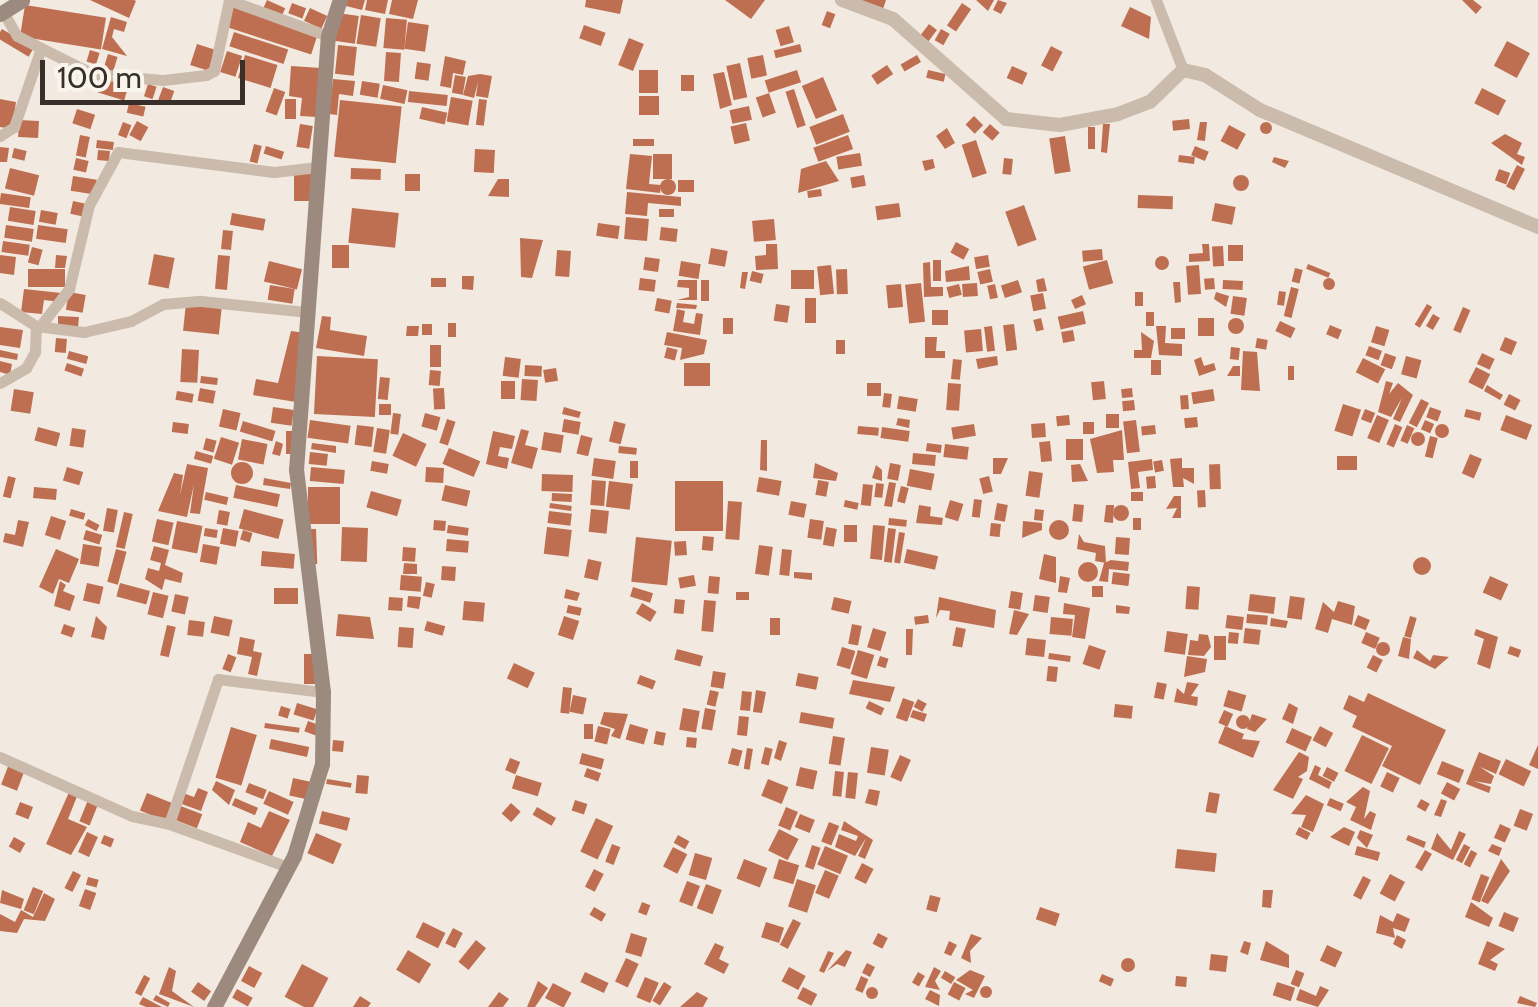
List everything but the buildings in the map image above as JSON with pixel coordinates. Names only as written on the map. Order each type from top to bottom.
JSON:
[{"type":"main road","points":[[2,13],[22,0]]},
{"type":"main road","points":[[214,1007],[288,867],[322,764],[323,692],[296,470],[328,36],[340,0]]},
{"type":"street","points":[[2,13],[18,36],[92,74],[162,80],[214,71],[229,0],[328,36]]},
{"type":"street","points":[[842,0],[893,19],[1006,119],[1060,124],[1118,114],[1150,102],[1182,70]]},
{"type":"street","points":[[1156,0],[1182,70]]},
{"type":"street","points":[[0,136],[14,128],[41,48]]},
{"type":"street","points":[[1182,70],[1205,75],[1260,110],[1448,194],[1538,227]]},
{"type":"street","points":[[0,382],[26,368],[35,352],[39,325],[69,289],[89,205],[118,152],[274,172],[318,167]]},
{"type":"street","points":[[0,303],[39,325],[84,332],[188,301],[308,312]]},
{"type":"street","points":[[168,824],[218,679],[323,692]]},
{"type":"street","points":[[0,757],[132,816],[168,824],[288,867]]}]
